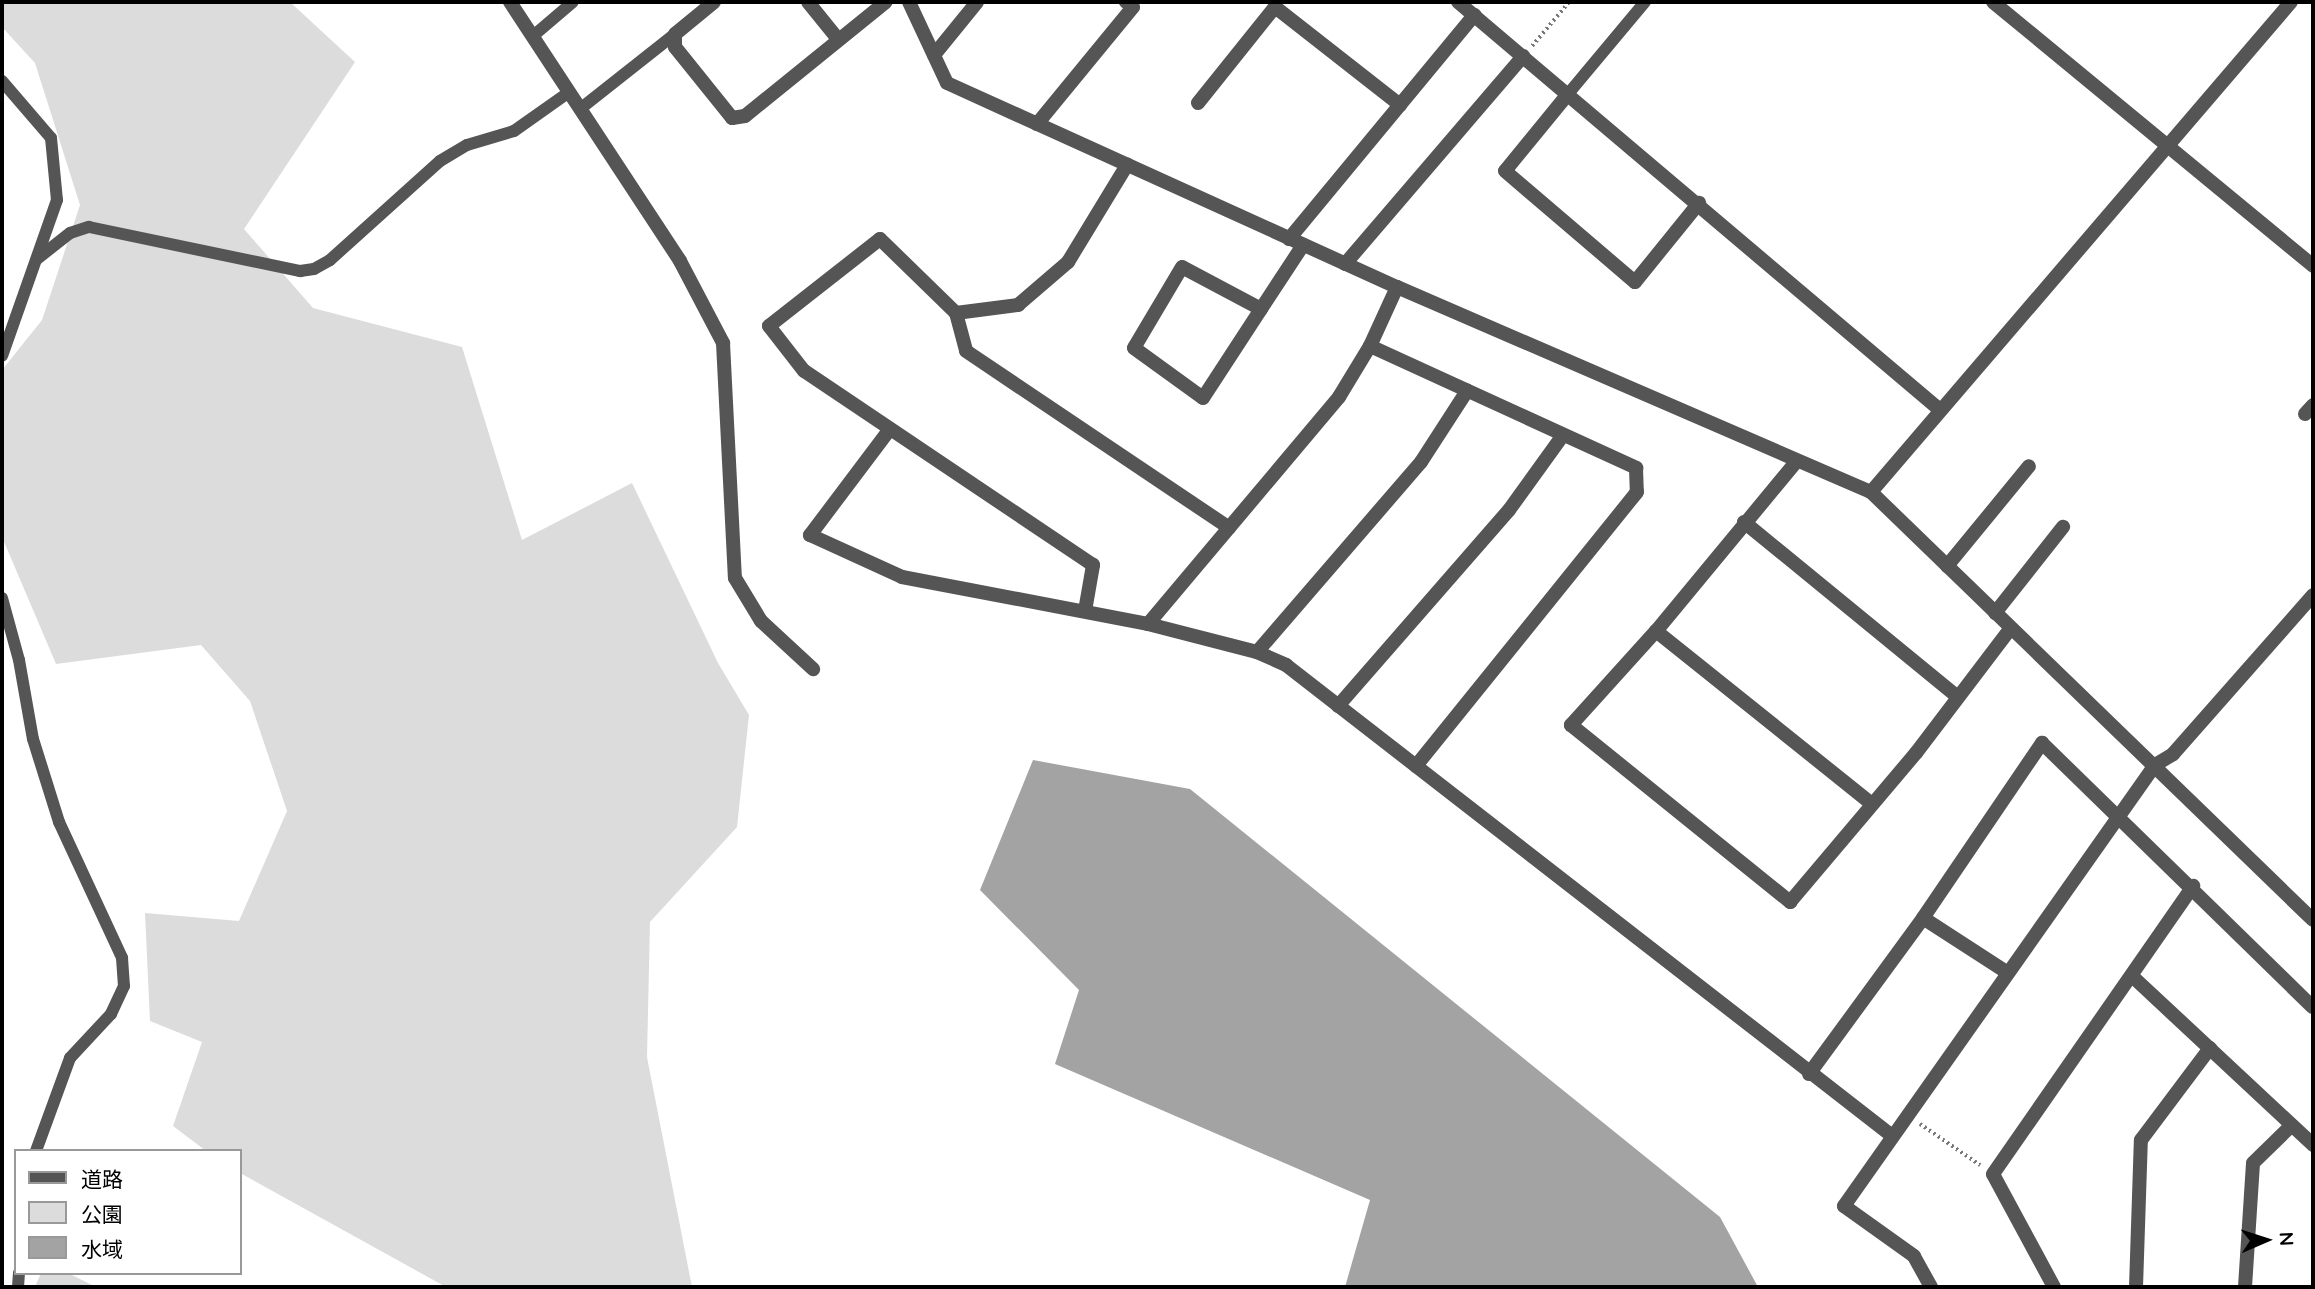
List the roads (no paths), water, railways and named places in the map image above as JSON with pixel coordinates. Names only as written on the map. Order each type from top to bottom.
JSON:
[{"type":"street","points":[[510,2],[680,261],[723,343],[735,578],[761,621],[813,669]]},
{"type":"street","points":[[714,2],[675,34],[675,47],[732,118],[745,116],[886,2]]},
{"type":"street","points":[[808,2],[838,40]]},
{"type":"street","points":[[909,2],[947,83],[1397,288],[1871,492],[2313,920]]},
{"type":"street","points":[[933,55],[977,2]]},
{"type":"street","points":[[1037,124],[1133,7],[1126,2]]},
{"type":"street","points":[[1458,2],[1940,410]]},
{"type":"street","points":[[1993,2],[2313,266]]},
{"type":"street","points":[[1871,492],[2169,148],[2291,2]]},
{"type":"street","points":[[1198,103],[1275,7],[1399,105]]},
{"type":"street","points":[[1289,239],[1474,15]]},
{"type":"street","points":[[1345,264],[1523,56]]},
{"type":"street","points":[[1568,94],[1505,171],[1635,282],[1699,204]]},
{"type":"street","points":[[956,313],[1018,305],[1028,297],[1068,262],[1127,165]]},
{"type":"street","points":[[1085,611],[1093,565],[804,371],[769,326],[880,239],[956,313],[966,351],[1228,528]]},
{"type":"street","points":[[1261,309],[1182,267],[1134,348],[1203,398],[1303,245]]},
{"type":"street","points":[[1147,624],[1339,397],[1370,346],[1397,288]]},
{"type":"street","points":[[1370,346],[1636,468],[1637,492],[1416,766]]},
{"type":"street","points":[[1257,652],[1421,463],[1467,391]]},
{"type":"street","points":[[890,429],[810,535],[902,577],[1147,624],[1257,652],[1294,671],[1891,1135]]},
{"type":"street","points":[[1338,706],[1509,510],[1563,435]]},
{"type":"street","points":[[1796,462],[1656,631],[1571,725],[1790,902],[1872,804],[2010,629]]},
{"type":"street","points":[[1947,566],[2029,466]]},
{"type":"street","points":[[1744,522],[1958,697]]},
{"type":"street","points":[[1995,614],[2063,527]]},
{"type":"street","points":[[1931,1287],[1914,1256],[1844,1206],[2117,814],[2155,765],[2174,754],[2313,595]]},
{"type":"street","points":[[1656,631],[1872,804]]},
{"type":"street","points":[[1809,1073],[1923,918],[2042,743],[2193,886],[2313,1007]]},
{"type":"street","points":[[2053,1287],[1993,1174],[2193,886]]},
{"type":"street","points":[[1923,918],[2008,973]]},
{"type":"street","points":[[2133,976],[2313,1145]]},
{"type":"street","points":[[2136,1287],[2141,1140],[2210,1048]]},
{"type":"street","points":[[2245,1287],[2253,1163],[2292,1125]]},
{"type":"lane","points":[[533,36],[573,2]]},
{"type":"lane","points":[[1568,94],[1645,2]]},
{"type":"lane","points":[[580,108],[675,34]]},
{"type":"lane","points":[[2,81],[51,138],[57,200],[2,356]]},
{"type":"lane","points":[[37,259],[70,233],[89,227],[300,271],[314,269],[330,260],[440,161],[467,145],[514,131],[569,92]]},
{"type":"lane","points":[[2,598],[19,660],[33,739],[60,822],[122,958],[124,986],[111,1014],[70,1058],[40,1128],[36,1149]]},
{"type":"water","points":[[1033,760],[1190,789],[1720,1217],[1758,1287],[1345,1287],[1370,1200],[1055,1064],[1079,990],[980,890]]}]
